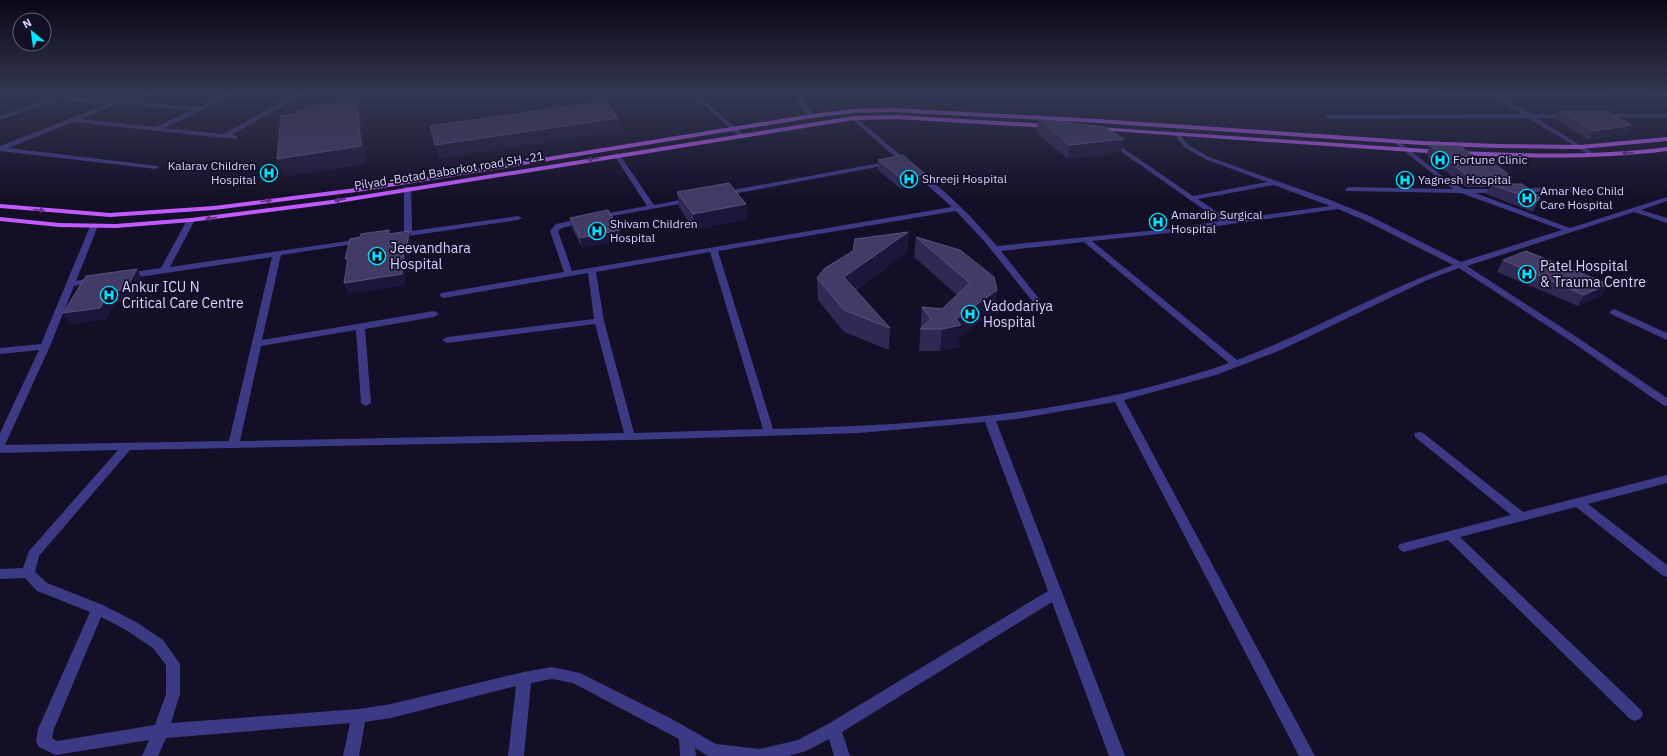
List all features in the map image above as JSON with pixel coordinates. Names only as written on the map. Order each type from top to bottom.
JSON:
[{"type":"main road","name":"Pilyad -Botad Babarkot road SH -21","points":[[0,206],[110,215],[214,208],[364,189],[733,129]]},
{"type":"main road","name":"Pilyad -Botad Babarkot road SH -21","points":[[0,219],[59,226],[163,223],[191,220],[332,202],[779,129]]},
{"type":"main road","points":[[1097,129],[1503,155],[1593,155],[1643,153],[1667,149]]},
{"type":"main road","name":"Pilyad -Botad Babarkot road SH -21","points":[[1221,129],[1489,146],[1580,147],[1667,139]]},
{"type":"street","points":[[0,149],[50,129]]},
{"type":"street","points":[[159,129],[235,137]]},
{"type":"street","points":[[224,136],[236,129]]},
{"type":"street","points":[[735,129],[741,135]]},
{"type":"street","points":[[867,129],[958,208],[995,249],[1036,300]]},
{"type":"street","points":[[1093,129],[1228,223]]},
{"type":"street","points":[[1551,129],[1593,155]]},
{"type":"street","points":[[1178,135],[1186,146],[1207,158],[1369,219],[1460,265],[1572,338],[1667,403]]},
{"type":"street","points":[[1395,141],[1444,180],[1462,191],[1569,230]]},
{"type":"street","points":[[0,149],[156,167]]},
{"type":"street","points":[[617,155],[652,207]]},
{"type":"street","points":[[713,196],[904,160]]},
{"type":"street","points":[[1193,198],[1275,183]]},
{"type":"street","points":[[407,189],[408,234]]},
{"type":"street","points":[[1349,189],[1462,191],[1584,189]]},
{"type":"street","points":[[569,273],[554,231],[559,226],[698,198]]},
{"type":"street","points":[[0,449],[630,437],[859,430],[1017,416],[1118,398],[1212,373],[1278,348],[1422,279],[1460,265],[1667,199]]},
{"type":"street","points":[[995,249],[1168,231],[1340,207]]},
{"type":"street","points":[[444,295],[958,208]]},
{"type":"street","points":[[1634,210],[1667,221]]},
{"type":"street","points":[[385,237],[518,218]]},
{"type":"street","points":[[164,270],[191,220]]},
{"type":"street","points":[[0,445],[45,346],[94,226]]},
{"type":"street","points":[[117,277],[370,240]]},
{"type":"street","points":[[1086,240],[1236,364]]},
{"type":"street","points":[[713,249],[769,432]]},
{"type":"street","points":[[234,445],[277,253]]},
{"type":"street","points":[[592,270],[599,321],[630,437]]},
{"type":"street","points":[[70,284],[102,279]]},
{"type":"street","points":[[1614,312],[1667,337]]},
{"type":"street","points":[[257,344],[434,314]]},
{"type":"street","points":[[447,340],[599,321]]},
{"type":"street","points":[[360,326],[366,403]]},
{"type":"street","points":[[0,351],[45,346]]},
{"type":"street","points":[[1118,398],[1307,756]]},
{"type":"street","points":[[989,418],[1117,756]]},
{"type":"street","points":[[1419,435],[1521,517]]},
{"type":"street","points":[[28,572],[33,554],[127,447]]},
{"type":"street","points":[[1404,547],[1667,479]]},
{"type":"street","points":[[1578,502],[1667,572]]},
{"type":"street","points":[[1450,535],[1635,714]]},
{"type":"street","points":[[0,574],[28,572]]},
{"type":"street","points":[[28,572],[42,587],[98,609],[131,626],[158,644],[173,664],[173,694],[161,731],[150,756]]},
{"type":"street","points":[[98,609],[46,729],[44,742],[56,748],[161,731],[359,716],[391,711],[524,678],[552,673],[575,677],[714,751],[760,756],[801,746],[832,729],[1056,593]]},
{"type":"street","points":[[516,756],[524,678]]},
{"type":"street","points":[[351,756],[359,716]]},
{"type":"street","points":[[832,729],[842,756]]},
{"type":"street","points":[[686,735],[688,756]]},
{"type":"building","points":[[280,129],[360,129],[361,146],[277,159]]},
{"type":"building","points":[[431,129],[542,129],[435,145]]},
{"type":"building","points":[[1051,129],[1109,129],[1124,139],[1070,145]]},
{"type":"building","points":[[1591,129],[1605,129],[1594,131]]},
{"type":"building","points":[[1430,145],[1460,146],[1480,161],[1491,161],[1512,177],[1472,177],[1466,175]]},
{"type":"building","points":[[903,155],[925,174],[902,179],[878,160]]},
{"type":"building","points":[[729,183],[746,204],[693,214],[677,192]]},
{"type":"building","points":[[1490,184],[1522,184],[1540,197],[1538,201]]},
{"type":"building","points":[[608,210],[620,230],[580,238],[570,218]]},
{"type":"building","points":[[389,230],[389,234],[409,231],[406,251],[404,251],[402,274],[344,283],[348,258],[345,259],[350,239],[360,237],[361,234]]},
{"type":"building","points":[[908,232],[844,277],[890,328],[844,310],[817,278],[825,268],[853,251],[855,239]]},
{"type":"building","points":[[916,237],[960,250],[994,277],[997,290],[956,319],[961,325],[942,329],[920,329],[931,319],[922,307],[942,309],[970,283]]},
{"type":"building","points":[[1526,251],[1608,284],[1584,295],[1503,260]]},
{"type":"building","points":[[137,269],[126,289],[109,292],[100,308],[63,313],[86,276]]},
{"type":"place","name":"Fortune Clinic","points":[[1440,160]]},
{"type":"place","name":"Kalarav Children Hospital","points":[[269,173]]},
{"type":"place","name":"Shreeji Hospital","points":[[909,179]]},
{"type":"place","name":"Yagnesh Hospital","points":[[1405,180]]},
{"type":"place","name":"Amar Neo Child Care Hospital","points":[[1527,198]]},
{"type":"place","name":"Amardip Surgical Hospital","points":[[1158,222]]},
{"type":"place","name":"Shivam Children Hospital","points":[[597,231]]},
{"type":"place","name":"Jeevandhara Hospital","points":[[377,256]]},
{"type":"place","name":"Patel Hospital & Trauma Centre","points":[[1527,274]]},
{"type":"place","name":"Ankur ICU N Critical Care Centre","points":[[109,295]]},
{"type":"place","name":"Vadodariya Hospital","points":[[970,314]]}]
